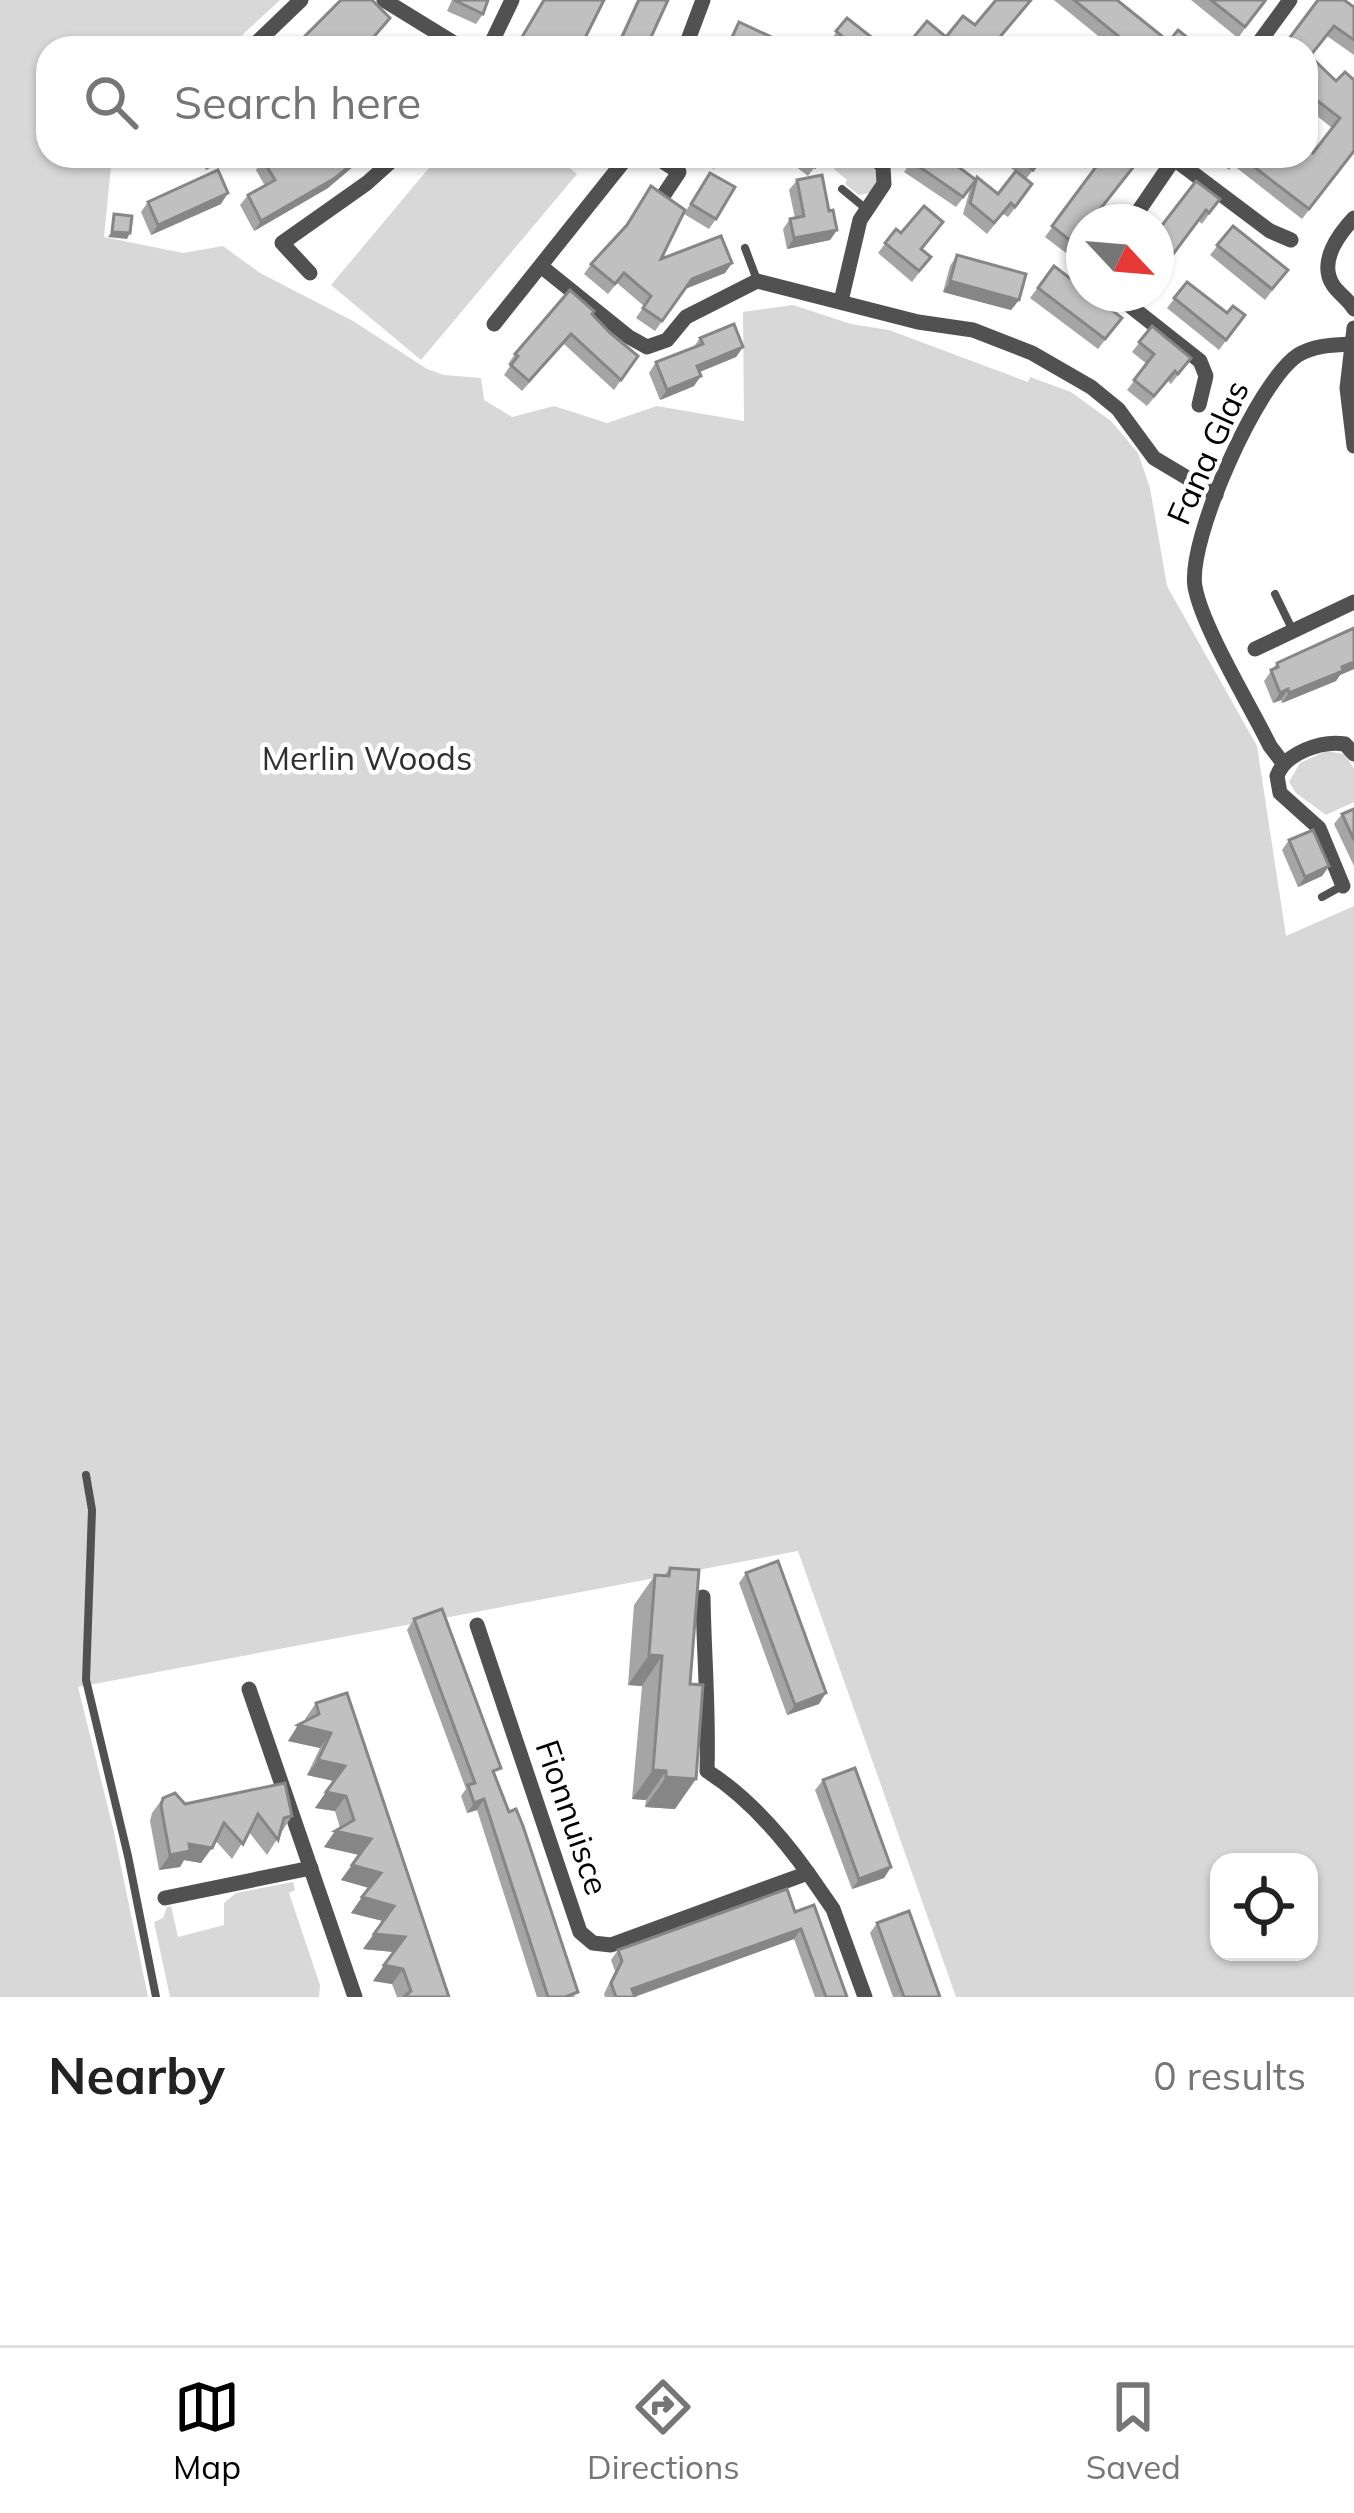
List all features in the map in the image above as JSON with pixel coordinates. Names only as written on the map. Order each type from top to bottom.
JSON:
[{"type":"street","points":[[264,36],[301,0]]},
{"type":"street","points":[[384,0],[443,36]]},
{"type":"street","points":[[495,36],[512,0]]},
{"type":"street","points":[[690,36],[703,0]]},
{"type":"street","points":[[1264,36],[1290,0]]},
{"type":"street","points":[[310,272],[282,243],[384,168]]},
{"type":"street","points":[[494,324],[619,168]]},
{"type":"street","points":[[663,196],[679,172],[673,168]]},
{"type":"street","points":[[841,301],[850,250],[885,178],[883,168]]},
{"type":"street","points":[[1143,204],[1168,168]]},
{"type":"street","points":[[1189,168],[1270,230],[1291,240]]},
{"type":"street","points":[[1354,218],[1339,235],[1328,270],[1331,282],[1354,309]]},
{"type":"street","points":[[542,267],[628,337],[647,346],[667,340],[686,317],[758,281],[918,322],[973,330],[1032,353],[1090,387],[1118,410],[1154,458],[1216,496]]},
{"type":"street","points":[[1138,312],[1200,361],[1206,376],[1199,405]]},
{"type":"street","name":"Fana Glas","points":[[1342,886],[1316,823],[1280,793],[1277,776],[1283,763],[1270,746],[1198,600],[1194,556],[1216,496],[1276,375],[1304,352],[1353,336],[1347,388],[1354,446]]},
{"type":"street","points":[[1255,649],[1354,602]]},
{"type":"street","points":[[1283,763],[1333,742],[1345,744],[1354,754]]},
{"type":"street","points":[[703,1597],[704,1678],[709,1690],[707,1772],[735,1788],[788,1844],[833,1909],[865,1997]]},
{"type":"street","name":"Fionnuisce","points":[[477,1625],[580,1932],[593,1943],[611,1945],[808,1873]]},
{"type":"street","points":[[249,1689],[355,1997]]},
{"type":"street","points":[[165,1898],[311,1868]]},
{"type":"lane","points":[[842,189],[866,209]]},
{"type":"lane","points":[[745,248],[758,281]]},
{"type":"lane","points":[[1275,594],[1293,632]]},
{"type":"lane","name":"Fana Glas","points":[[1322,897],[1342,886]]},
{"type":"lane","points":[[86,1474],[92,1510],[86,1680],[156,1997]]},
{"type":"green space","name":"Merlin Woods","points":[[0,0],[280,0],[241,36],[36,36],[36,168],[111,168],[104,237],[183,253],[223,246],[260,273],[353,321],[427,369],[481,378],[484,400],[512,417],[554,406],[607,423],[657,406],[744,421],[743,312],[793,305],[851,324],[889,330],[1028,382],[1030,377],[1071,392],[1111,421],[1138,453],[1150,488],[1167,586],[1257,746],[1286,936],[1354,906],[1354,1997],[956,1997],[798,1551],[78,1687],[148,1997],[0,1997]]},
{"type":"green space","points":[[429,168],[570,168],[577,174],[421,360],[331,285]]},
{"type":"green space","points":[[874,168],[876,184],[870,193],[859,195],[834,169]]},
{"type":"green space","points":[[1326,751],[1345,754],[1354,769],[1354,802],[1326,815],[1289,782],[1300,763]]},
{"type":"green space","points":[[293,1882],[295,1890],[289,1893],[320,1985],[319,1997],[170,1997],[154,1922],[163,1918],[167,1907],[171,1906],[178,1937],[224,1925],[224,1903],[236,1893]]},
{"type":"building","points":[[341,0],[372,0],[390,18],[374,36],[305,36]]},
{"type":"building","points":[[454,0],[488,0],[483,14]]},
{"type":"building","points":[[544,0],[604,0],[586,36],[523,36]]},
{"type":"building","points":[[639,0],[668,0],[652,36],[622,36]]},
{"type":"building","points":[[996,0],[1031,0],[1001,36],[947,36],[963,16],[975,25]]},
{"type":"building","points":[[1074,0],[1117,0],[1162,36],[1118,36]]},
{"type":"building","points":[[1211,0],[1263,0],[1265,1],[1245,27]]},
{"type":"building","points":[[1318,0],[1344,0],[1354,7],[1354,40],[1334,26],[1318,46],[1318,36],[1291,36]]},
{"type":"building","points":[[847,18],[870,36],[842,36],[836,31]]},
{"type":"building","points":[[927,21],[945,36],[915,36]]},
{"type":"building","points":[[739,22],[769,36],[733,36]]},
{"type":"building","points":[[1318,64],[1336,81],[1345,72],[1354,80],[1354,151],[1309,209],[1256,168],[1318,168],[1318,147],[1340,118],[1318,101]]},
{"type":"building","points":[[268,168],[347,168],[261,221],[248,195],[275,180]]},
{"type":"building","points":[[921,168],[960,168],[976,180],[963,197]]},
{"type":"building","points":[[1095,168],[1133,168],[1104,204],[1068,204]]},
{"type":"building","points":[[218,170],[228,193],[158,225],[148,202]]},
{"type":"building","points":[[1016,171],[1032,184],[1015,207],[1011,203],[994,223],[970,203],[977,177],[998,194]]},
{"type":"building","points":[[710,173],[735,187],[716,219],[691,204]]},
{"type":"building","points":[[822,175],[837,230],[794,238],[790,219],[804,216],[797,180]]},
{"type":"building","points":[[1196,181],[1220,199],[1174,253],[1174,210]]},
{"type":"building","points":[[651,186],[685,210],[661,259],[721,236],[732,263],[692,279],[662,321],[643,308],[651,296],[624,273],[615,284],[591,264],[627,225]]},
{"type":"building","points":[[924,206],[943,222],[921,249],[931,257],[919,271],[885,243],[896,229],[901,233]]},
{"type":"building","points":[[1066,207],[1066,237],[1052,226]]},
{"type":"building","points":[[114,214],[132,216],[130,233],[112,232]]},
{"type":"building","points":[[1233,226],[1288,270],[1272,289],[1217,245]]},
{"type":"building","points":[[957,255],[1026,274],[1019,300],[950,281]]},
{"type":"building","points":[[1054,266],[1066,275],[1066,309],[1038,288]]},
{"type":"building","points":[[1187,282],[1227,313],[1233,306],[1245,315],[1226,340],[1174,298]]},
{"type":"building","points":[[570,290],[638,356],[621,380],[571,334],[529,381],[511,365],[515,354]]},
{"type":"building","points":[[1070,312],[1114,312],[1122,318],[1105,339]]},
{"type":"building","points":[[734,324],[743,347],[697,366],[701,376],[667,390],[656,362],[703,344],[700,338]]},
{"type":"building","points":[[1152,326],[1191,358],[1154,396],[1134,380],[1154,354],[1139,342]]},
{"type":"building","points":[[1354,628],[1354,662],[1342,667],[1343,671],[1280,693],[1271,670],[1277,663]]},
{"type":"building","points":[[1354,809],[1354,840],[1342,814]]},
{"type":"building","points":[[1313,830],[1329,866],[1305,877],[1289,840]]},
{"type":"building","points":[[778,1561],[826,1693],[795,1705],[746,1573]]},
{"type":"building","points":[[670,1568],[699,1570],[690,1684],[703,1685],[696,1779],[666,1777],[666,1771],[653,1770],[662,1656],[649,1655],[655,1575],[669,1576]]},
{"type":"building","points":[[442,1609],[501,1768],[493,1771],[509,1812],[516,1809],[523,1826],[578,1992],[565,1997],[548,1997],[484,1799],[474,1803],[468,1785],[475,1783],[414,1619]]},
{"type":"building","points":[[347,1693],[449,1997],[404,1997],[411,1991],[403,1969],[384,1965],[405,1937],[374,1934],[394,1906],[362,1897],[381,1873],[352,1865],[371,1839],[335,1831],[354,1820],[346,1796],[326,1792],[345,1766],[318,1760],[331,1733],[298,1725],[319,1714],[316,1703]]},
{"type":"building","points":[[855,1768],[891,1867],[859,1879],[823,1780]]},
{"type":"building","points":[[285,1783],[292,1816],[284,1818],[278,1840],[258,1814],[243,1844],[224,1823],[212,1848],[189,1844],[190,1851],[170,1855],[163,1798],[175,1793],[185,1804]]},
{"type":"building","points":[[787,1889],[795,1912],[814,1905],[847,1997],[826,1997],[801,1929],[632,1989],[635,1997],[616,1997],[611,1983],[622,1961],[618,1950]]},
{"type":"building","points":[[909,1911],[940,1997],[904,1997],[877,1923]]}]
